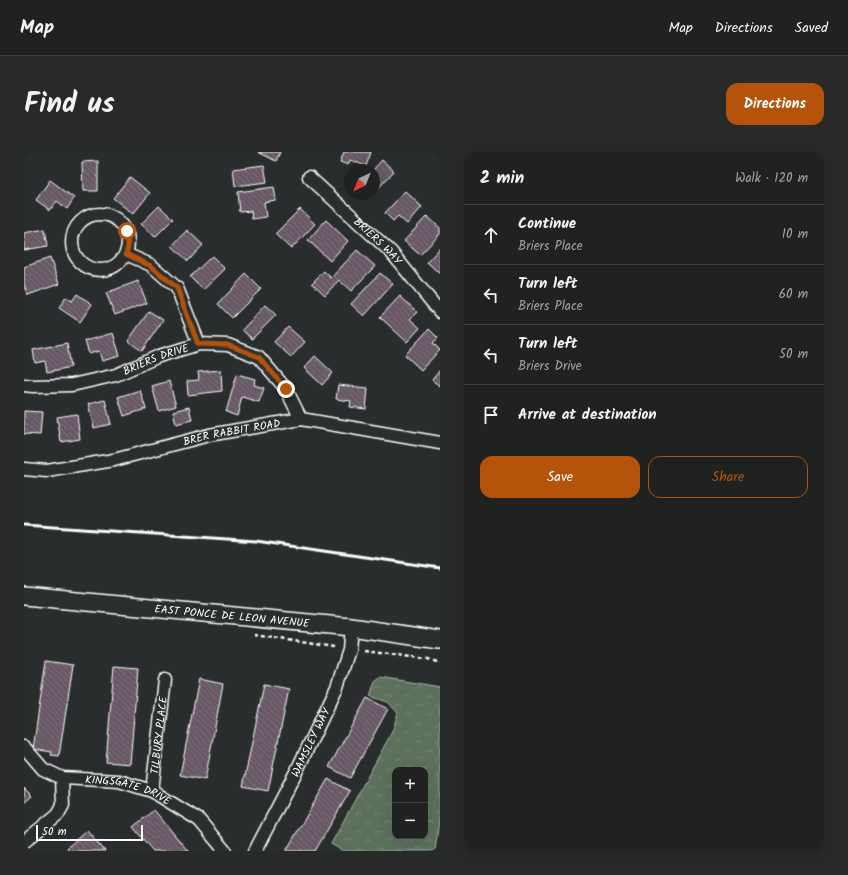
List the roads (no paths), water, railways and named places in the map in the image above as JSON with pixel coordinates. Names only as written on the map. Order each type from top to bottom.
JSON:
[{"type":"main road","name":"EAST PONCE DE LEON AVENUE","points":[[24,596],[351,627],[439,639]]},
{"type":"street","name":"BRIERS WAY","points":[[309,177],[391,252],[440,312]]},
{"type":"street","points":[[102,214],[122,223],[127,231],[128,247],[126,254],[119,264],[101,270],[83,264],[73,248],[72,238],[77,226],[84,219],[102,214]]},
{"type":"street","points":[[126,254],[151,266],[177,288],[198,344]]},
{"type":"street","name":"BRIERS DRIVE","points":[[24,385],[72,385],[116,375],[159,356],[198,344],[228,345],[259,357],[286,389],[301,419]]},
{"type":"street","name":"BRER RABBIT ROAD","points":[[24,469],[47,471],[114,460],[209,435],[301,419],[440,443]]},
{"type":"street","name":"WAMSLEY WAY","points":[[255,851],[297,770],[337,687],[349,650],[351,627]]},
{"type":"street","name":"TILBURY PLACE","points":[[152,791],[165,680]]},
{"type":"street","name":"KINGSGATE DRIVE","points":[[24,747],[43,769],[62,778],[119,781],[152,791],[199,820],[225,851]]},
{"type":"street","points":[[32,851],[24,842],[58,814],[63,805],[62,778]]},
{"type":"railway","points":[[24,525],[256,541],[440,568]]}]
